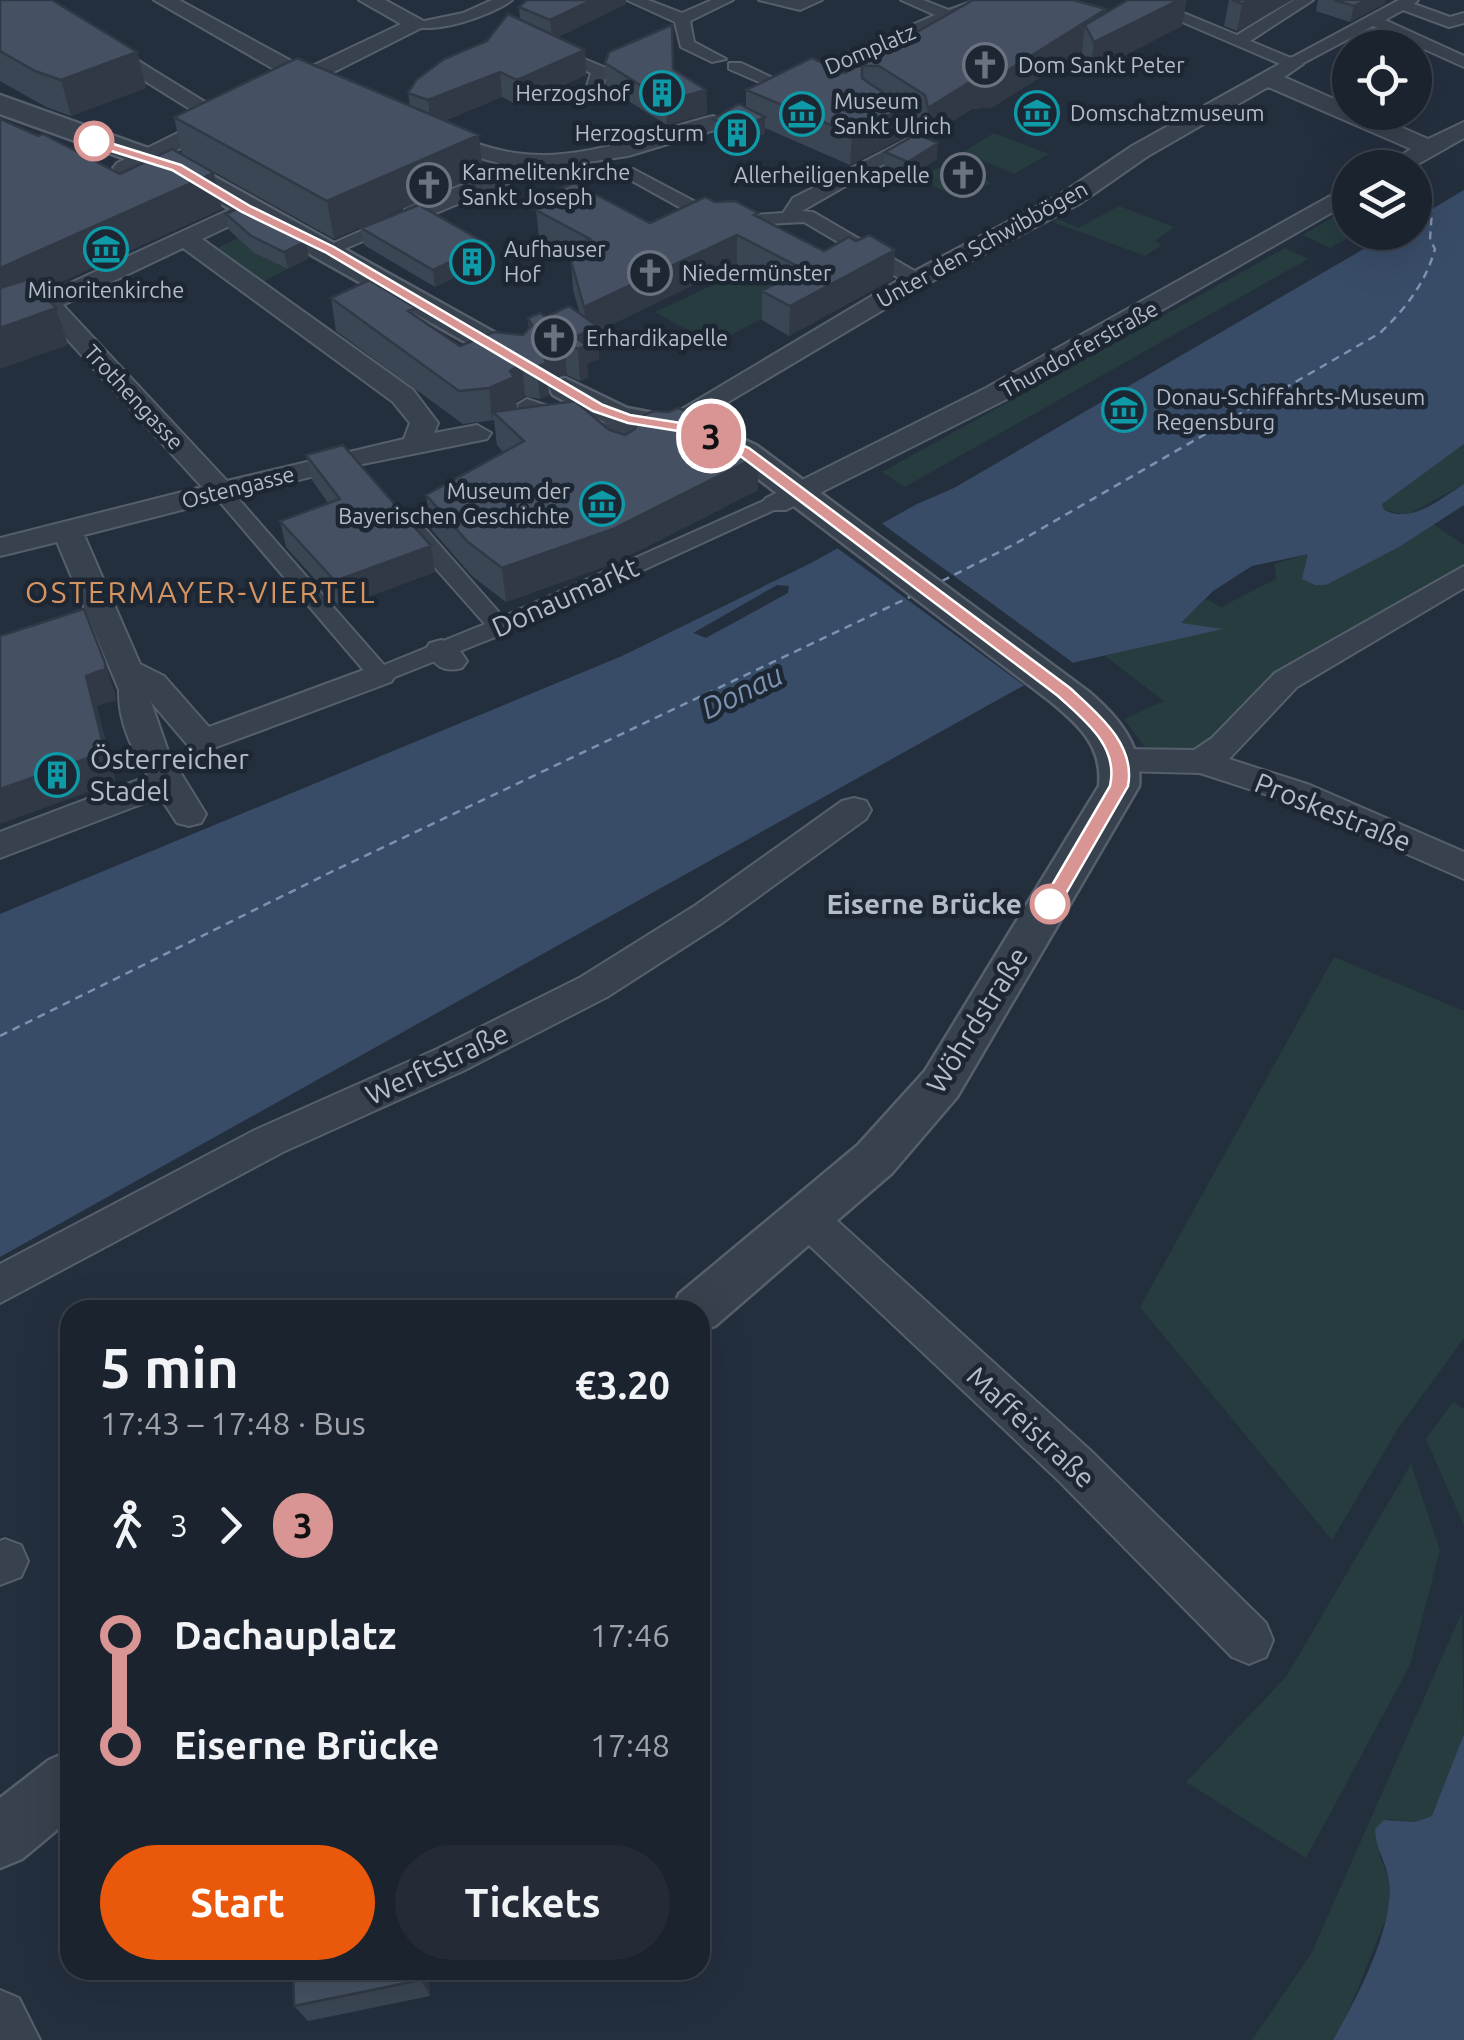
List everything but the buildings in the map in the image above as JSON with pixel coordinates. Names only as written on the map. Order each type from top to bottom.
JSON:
[{"type":"street","points":[[25,0],[175,92],[233,116],[137,162]]},
{"type":"street","points":[[164,0],[305,80],[351,101]]},
{"type":"street","points":[[370,0],[418,24]]},
{"type":"street","points":[[277,96],[328,64],[418,24],[467,17],[504,0]]},
{"type":"street","points":[[635,0],[682,19],[725,0]]},
{"type":"street","points":[[767,0],[800,5],[814,0]]},
{"type":"street","points":[[910,0],[948,15]]},
{"type":"street","name":"Domplatz","points":[[682,19],[688,44],[781,88],[948,15],[978,4],[1005,0]]},
{"type":"street","points":[[1139,0],[1292,64],[1406,2],[1449,22],[1464,18]]},
{"type":"street","points":[[1237,42],[1306,0]]},
{"type":"street","points":[[467,17],[500,28]]},
{"type":"street","points":[[1374,21],[1464,62]]},
{"type":"street","points":[[543,48],[600,71],[593,92]]},
{"type":"street","name":"Unter den Schwibbögen","points":[[671,430],[916,280],[1070,199],[1140,151],[1292,64]]},
{"type":"street","points":[[1267,78],[1428,147]]},
{"type":"street","points":[[791,214],[799,202],[914,142],[914,132],[869,102]]},
{"type":"street","points":[[340,256],[415,213],[538,162],[666,139],[721,119]]},
{"type":"street","points":[[5,123],[137,162],[235,203],[340,256],[514,357]]},
{"type":"street","points":[[1423,150],[1464,129]]},
{"type":"street","points":[[422,132],[487,154],[538,162]]},
{"type":"street","points":[[627,173],[721,223],[791,214],[807,216],[916,280]]},
{"type":"street","name":"Thundorferstraße","points":[[789,498],[937,427],[1077,351],[1332,202]]},
{"type":"street","points":[[235,203],[186,239],[418,411],[424,423],[417,443]]},
{"type":"street","name":"Trothengasse","points":[[186,239],[39,306],[134,397],[221,491]]},
{"type":"street","points":[[497,430],[560,404],[635,431],[671,430]]},
{"type":"street","points":[[528,405],[598,408],[734,446],[789,498],[846,527],[1058,687],[1102,728],[1121,760],[1201,762],[1224,746],[1286,680],[1456,589]]},
{"type":"street","name":"Ostengasse","points":[[0,547],[352,458],[497,430]]},
{"type":"street","points":[[625,459],[635,431]]},
{"type":"street","points":[[352,458],[374,484]]},
{"type":"street","points":[[221,491],[380,675]]},
{"type":"street","name":"Donaumarkt","points":[[127,671],[153,684],[203,741],[380,675],[446,656],[682,537],[789,498]]},
{"type":"street","points":[[396,510],[500,627]]},
{"type":"street","points":[[67,530],[135,690],[133,703],[161,769],[189,814]]},
{"type":"street","name":"Wöhrdstraße","points":[[709,1300],[874,1159],[940,1084],[1119,786],[1121,760]]},
{"type":"street","name":"Proskestraße","points":[[1201,762],[1298,793],[1464,866]]},
{"type":"street","points":[[0,846],[161,769]]},
{"type":"street","name":"Werftstraße","points":[[0,1285],[252,1150],[450,1060],[594,987],[710,914],[854,810]]},
{"type":"street","name":"Maffeistraße","points":[[808,1219],[1076,1466],[1249,1640]]},
{"type":"street","points":[[0,1837],[60,1789]]},
{"type":"street","points":[[0,2018],[13,2040]]},
{"type":"green space","points":[[994,133],[1049,154],[1014,174],[963,152]]},
{"type":"green space","points":[[947,164],[961,170],[951,172],[954,180],[971,181],[974,175],[991,183],[961,199],[916,178]]},
{"type":"green space","points":[[1119,206],[1174,227],[1155,241],[1162,245],[1145,256],[1053,222],[1058,219],[1078,228]]},
{"type":"green space","points":[[1332,218],[1332,247],[1302,235]]},
{"type":"green space","points":[[238,238],[254,253],[288,269],[259,284],[213,250]]},
{"type":"green space","points":[[1285,248],[1308,259],[905,487],[882,472]]},
{"type":"green space","points":[[747,269],[802,298],[713,344],[655,312]]},
{"type":"green space","points":[[1464,444],[1464,484],[1407,515],[1384,510],[1382,503]]},
{"type":"green space","points":[[1433,524],[1464,545],[1464,575],[1286,680],[1224,746],[1155,761],[1124,719],[1164,701],[1105,656],[1219,629],[1180,624],[1206,599],[1221,607],[1276,579],[1275,564],[1309,553],[1304,573],[1399,547]]},
{"type":"green space","points":[[1334,957],[1464,1011],[1464,1338],[1399,1427],[1332,1540],[1140,1307]]},
{"type":"green space","points":[[1453,1402],[1464,1409],[1464,1526],[1426,1439]]},
{"type":"green space","points":[[1411,1464],[1440,1550],[1410,1665],[1306,1858],[1186,1782],[1286,1677]]},
{"type":"green space","points":[[1462,1612],[1464,1734],[1432,1817],[1415,1822],[1388,1819],[1379,1854],[1389,1878],[1389,1911],[1348,2013],[1333,2040],[1252,2040],[1311,1954]]},
{"type":"water","name":"Donau","points":[[1464,190],[1464,444],[1382,504],[1384,510],[1395,514],[1416,512],[1464,484],[1464,505],[1399,547],[1326,585],[1302,579],[1308,554],[1252,566],[1213,591],[1181,623],[1223,629],[1076,662],[1019,688],[0,1257],[0,914],[622,656],[811,563],[917,504],[954,488],[1362,250],[1432,250],[1432,209]]},
{"type":"water","points":[[1464,1734],[1464,2040],[1333,2040],[1372,1963],[1386,1920],[1389,1881],[1375,1829],[1384,1820],[1415,1822],[1432,1816]]},
{"type":"pier","points":[[877,520],[1079,667],[1029,689],[833,545]]},
{"type":"pier","points":[[777,585],[789,586],[788,593],[706,638],[693,633]]},
{"type":"ferry route","points":[[942,581],[1015,544],[1380,333],[1414,295],[1431,262],[1435,249],[1432,244]]},
{"type":"ferry route","points":[[0,1036],[327,874],[912,596]]},
{"type":"bus line","name":"3","points":[[94,141],[177,168],[246,209],[329,250],[598,408],[628,418],[694,430],[744,452],[820,505],[1064,692],[1102,728],[1121,760],[1122,773],[1119,786],[1050,904]]},
{"type":"place","name":"Dom Sankt Peter","points":[[985,65]]},
{"type":"place","name":"Herzogshof","points":[[662,93]]},
{"type":"place","name":"Domschatzmuseum","points":[[1037,113]]},
{"type":"place","name":"Museum Sankt Ulrich","points":[[802,114]]},
{"type":"place","name":"Herzogsturm","points":[[737,133]]},
{"type":"place","name":"Allerheiligenkapelle","points":[[963,175]]},
{"type":"place","name":"Karmelitenkirche Sankt Joseph","points":[[429,185]]},
{"type":"place","name":"Minoritenkirche","points":[[106,249]]},
{"type":"place","name":"Aufhauser Hof","points":[[472,262]]},
{"type":"place","name":"Niedermünster","points":[[650,273]]},
{"type":"place","name":"Erhardikapelle","points":[[554,338]]},
{"type":"place","name":"Donau-Schiffahrts-Museum Regensburg","points":[[1124,410]]},
{"type":"place","name":"Museum der Bayerischen Geschichte","points":[[602,504]]},
{"type":"place","name":"Österreicher Stadel","points":[[57,775]]},
{"type":"place","name":"Eiserne Brücke","points":[[1050,904]]},
{"type":"district","name":"OSTERMAYER-VIERTEL","points":[[201,593]]}]
